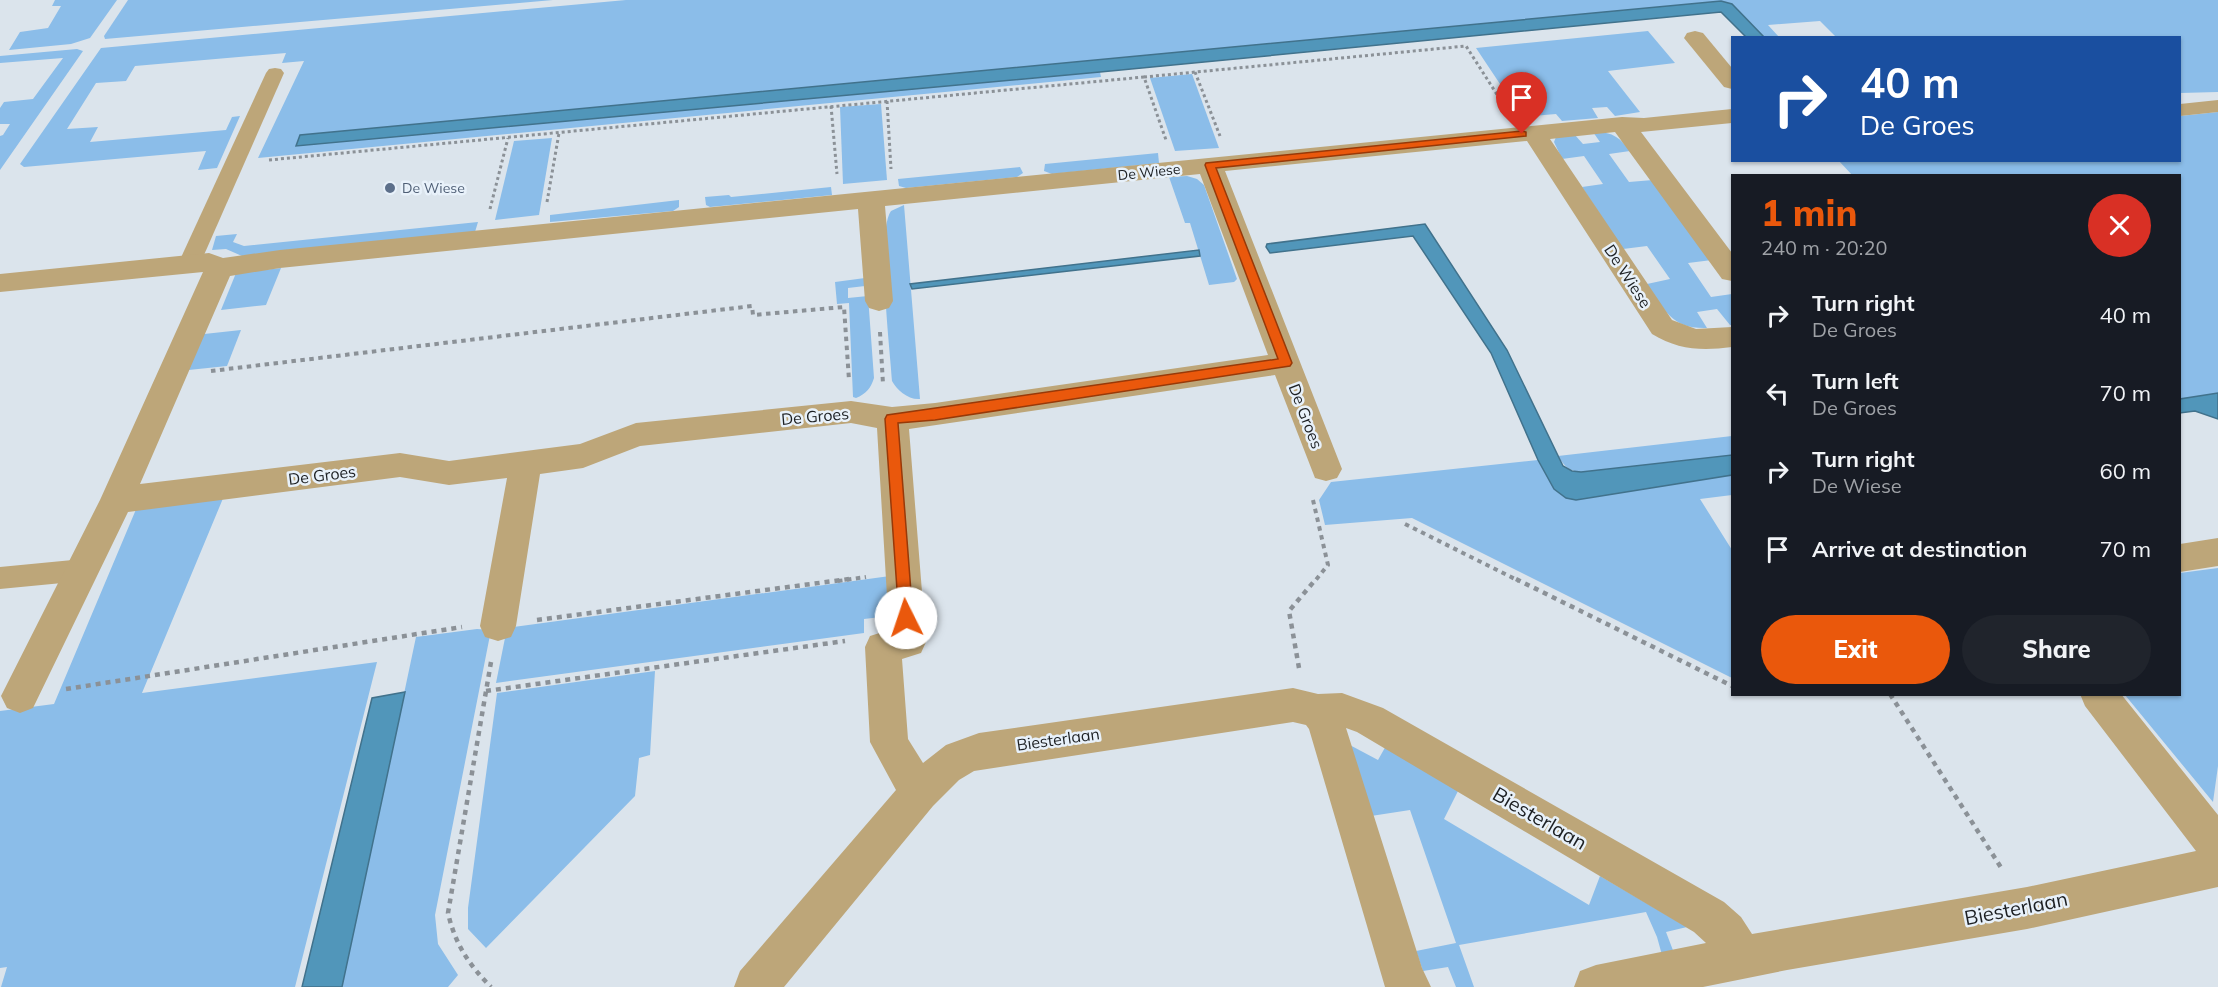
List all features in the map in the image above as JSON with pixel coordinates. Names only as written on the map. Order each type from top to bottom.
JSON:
[{"type":"street","points":[[1695,38],[1731,81]]},
{"type":"street","name":"De Wiese","points":[[219,268],[839,202],[1528,133],[1731,116]]},
{"type":"street","points":[[1622,124],[1731,271]]},
{"type":"street","name":"De Wiese","points":[[1528,133],[1662,327],[1679,337],[1696,341],[1731,337]]},
{"type":"street","name":"De Groes","points":[[1220,164],[1286,363],[1326,469]]},
{"type":"street","points":[[879,301],[882,198]]},
{"type":"street","points":[[0,283],[210,262],[219,268],[117,500],[20,696]]},
{"type":"street","name":"De Groes","points":[[117,500],[400,465],[449,473],[584,456],[636,435],[851,412],[892,419],[935,415],[1286,363]]},
{"type":"street","points":[[892,419],[908,642],[882,647],[889,742],[919,793]]},
{"type":"street","points":[[498,626],[526,463]]},
{"type":"street","points":[[2181,558],[2218,552]]},
{"type":"street","points":[[2100,696],[2218,847]]},
{"type":"street","name":"Biesterlaan","points":[[756,987],[919,793],[959,756],[979,751],[1293,705],[1312,709],[1342,710],[1370,720],[1709,917],[1726,932],[1742,958]]},
{"type":"street","points":[[1312,709],[1326,724],[1404,980],[1409,987]]},
{"type":"street","name":"Biesterlaan","points":[[1596,987],[1787,948],[2027,908],[2218,867]]},
{"type":"lane","points":[[189,264],[275,73]]},
{"type":"lane","points":[[2181,110],[2218,106]]},
{"type":"lane","points":[[0,578],[83,570]]},
{"type":"path","points":[[234,163],[1466,46],[1528,133]]},
{"type":"path","points":[[1196,72],[1220,164]]},
{"type":"path","points":[[1144,77],[1176,169]]},
{"type":"path","points":[[882,198],[887,101]]},
{"type":"path","points":[[831,106],[839,202]]},
{"type":"path","points":[[542,232],[559,133]]},
{"type":"path","points":[[483,239],[508,138]]},
{"type":"path","points":[[879,301],[883,386],[892,419]]},
{"type":"path","points":[[171,376],[752,306],[753,315],[844,307],[851,412]]},
{"type":"path","points":[[1312,709],[1289,611],[1328,565],[1312,503],[1326,469]]},
{"type":"path","points":[[1405,524],[1731,686]]},
{"type":"path","points":[[491,987],[468,965],[452,937],[448,913],[498,626]]},
{"type":"path","points":[[486,691],[864,638],[882,647]]},
{"type":"path","points":[[1891,696],[2027,908]]},
{"type":"shaded area","points":[[55,0],[117,0],[90,38],[71,44],[9,50],[20,32],[48,28],[61,6],[52,6]]},
{"type":"shaded area","points":[[128,0],[553,0],[105,39],[104,36]]},
{"type":"shaded area","points":[[626,0],[2218,0],[2218,92],[2181,93],[2181,36],[1835,36],[1820,21],[1768,25],[1778,36],[1763,36],[1732,4],[1721,1],[300,135],[296,145],[1100,72],[1101,77],[258,158],[304,61],[282,63],[286,53],[135,66],[126,81],[96,83],[67,129],[98,127],[90,142],[226,130],[232,117],[240,116],[217,168],[198,170],[206,151],[24,167],[20,164],[101,48]]},
{"type":"shaded area","points":[[1721,1],[1732,4],[1763,36],[1745,36],[1721,12],[296,146],[300,135]]},
{"type":"shaded area","points":[[1648,31],[1675,63],[1608,71],[1640,112],[1615,116],[1607,107],[1592,108],[1598,118],[1562,121],[1556,114],[1522,117],[1476,48]]},
{"type":"shaded area","points":[[77,49],[83,51],[0,170],[0,136],[10,124],[0,124],[0,108],[4,102],[33,99],[63,58],[0,63],[0,56]]},
{"type":"shaded area","points":[[1192,74],[1219,148],[1175,151],[1150,78]]},
{"type":"shaded area","points":[[881,104],[887,180],[843,184],[840,107]]},
{"type":"shaded area","points":[[2218,112],[2218,393],[2181,399],[2181,174],[1851,174],[1840,162],[2181,162],[2181,116]]},
{"type":"shaded area","points":[[1593,132],[1610,134],[1623,142],[1630,151],[1609,154],[1629,182],[1653,180],[1712,260],[1688,263],[1711,297],[1731,294],[1731,325],[1717,309],[1697,312],[1707,328],[1685,325],[1664,310],[1647,284],[1670,279],[1647,246],[1623,249],[1582,187],[1603,184],[1584,156],[1562,159],[1554,142],[1556,137],[1574,134],[1583,144],[1600,142]]},
{"type":"shaded area","points":[[552,138],[539,215],[495,220],[514,141]]},
{"type":"shaded area","points":[[1158,153],[1159,163],[1052,174],[1044,171],[1045,164]]},
{"type":"shaded area","points":[[1020,167],[1023,173],[1017,177],[906,188],[899,186],[898,179]]},
{"type":"shaded area","points":[[1187,176],[1197,179],[1204,185],[1237,279],[1234,282],[1209,285],[1190,223],[1185,223],[1169,177]]},
{"type":"shaded area","points":[[831,187],[832,195],[710,207],[706,205],[705,197],[729,195],[731,197]]},
{"type":"shaded area","points":[[679,200],[679,207],[673,211],[550,222],[550,215]]},
{"type":"shaded area","points":[[904,205],[920,399],[903,394],[892,381],[885,292],[885,242],[891,211]]},
{"type":"shaded area","points":[[478,222],[475,232],[242,256],[226,249],[212,250],[216,236],[237,234],[233,242],[244,246]]},
{"type":"shaded area","points":[[1425,224],[1507,350],[1563,466],[1572,471],[1581,472],[1731,455],[1731,475],[1576,500],[1566,498],[1554,489],[1538,460],[1491,353],[1413,236],[1270,253],[1266,247],[1267,244]]},
{"type":"shaded area","points":[[1199,250],[1200,256],[912,289],[910,284]]},
{"type":"shaded area","points":[[281,268],[266,305],[221,310],[236,273]]},
{"type":"shaded area","points":[[865,278],[865,286],[848,288],[848,298],[868,296],[874,378],[868,390],[856,398],[853,397],[849,303],[837,304],[835,282]]},
{"type":"shaded area","points":[[241,330],[227,366],[179,371],[195,335]]},
{"type":"shaded area","points":[[2218,393],[2218,419],[2195,411],[2181,413],[2181,399]]},
{"type":"shaded area","points":[[1731,436],[1731,455],[1581,472],[1567,467],[1558,456]]},
{"type":"shaded area","points":[[1538,460],[1554,489],[1576,500],[1731,475],[1731,495],[1700,499],[1731,548],[1731,678],[1412,518],[1325,525],[1319,500],[1331,482]]},
{"type":"shaded area","points":[[224,496],[142,693],[377,662],[295,987],[1,987],[7,967],[0,968],[0,711],[54,704],[137,507]]},
{"type":"shaded area","points":[[2218,568],[2218,766],[2213,802],[2126,696],[2181,696],[2181,573]]},
{"type":"shaded area","points":[[890,576],[890,616],[864,619],[864,633],[496,683],[507,628]]},
{"type":"shaded area","points":[[477,629],[491,630],[435,915],[438,944],[458,975],[448,987],[342,987],[416,637]]},
{"type":"shaded area","points":[[655,671],[650,755],[639,758],[635,796],[486,948],[468,929],[468,908],[497,693]]},
{"type":"shaded area","points":[[405,692],[342,987],[302,987],[372,698]]},
{"type":"shaded area","points":[[1346,743],[1378,760],[1387,744],[1459,789],[1444,819],[1589,905],[1600,876],[1687,927],[1666,932],[1674,953],[1662,955],[1646,912],[1459,945],[1474,987],[1456,987],[1448,967],[1423,971],[1416,951],[1456,943],[1410,810],[1371,816]]},
{"type":"place","name":"De Wiese","points":[[390,188]]},
{"type":"route","points":[[906,618],[892,419],[935,415],[1286,363],[1210,165],[1522,134]]}]
